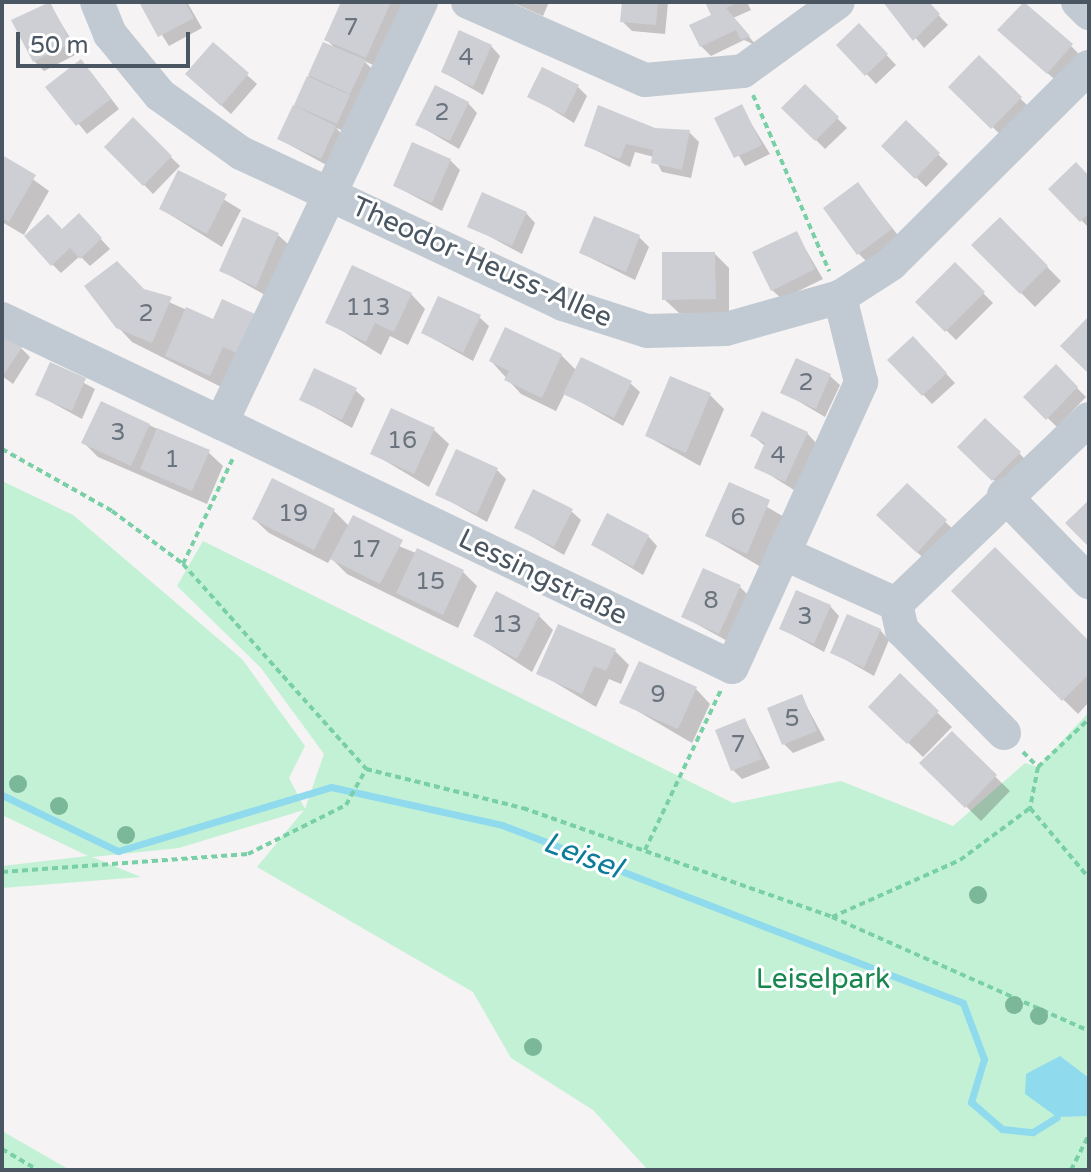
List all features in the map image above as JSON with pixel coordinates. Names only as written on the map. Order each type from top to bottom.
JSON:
[{"type":"street","name":"Theodor-Heuss-Allee","points":[[97,2],[110,34],[160,95],[241,153],[563,304],[647,331],[726,329],[840,297],[891,264],[1089,67]]},
{"type":"street","points":[[233,429],[331,196],[421,2]]},
{"type":"street","points":[[468,2],[645,80],[743,71],[838,2]]},
{"type":"street","points":[[1078,2],[1089,13]]},
{"type":"street","points":[[732,667],[861,382],[840,297]]},
{"type":"street","name":"Lessingstraße","points":[[2,319],[732,667]]},
{"type":"street","points":[[896,604],[1004,495],[1021,490],[1089,419]]},
{"type":"street","points":[[1004,495],[1089,582]]},
{"type":"street","points":[[783,553],[896,604]]},
{"type":"street","points":[[896,604],[902,630],[1004,733]]},
{"type":"path","points":[[743,71],[840,297]]},
{"type":"path","points":[[183,564],[233,429]]},
{"type":"path","points":[[2,449],[112,511],[183,564],[366,769],[523,808],[832,917],[1089,1031]]},
{"type":"path","points":[[645,850],[732,667]]},
{"type":"path","points":[[832,917],[960,860],[1030,808],[1038,767],[1089,719]]},
{"type":"path","points":[[1004,733],[1038,767]]},
{"type":"path","points":[[2,872],[248,854],[346,805],[366,769]]},
{"type":"path","points":[[1030,808],[1089,878]]},
{"type":"path","points":[[1071,1170],[1089,1135]]},
{"type":"path","points":[[2,1149],[38,1170]]},
{"type":"green space","name":"Leiselpark","points":[[2,481],[73,515],[242,659],[305,746],[289,778],[305,809],[324,754],[261,668],[177,586],[203,541],[733,803],[841,781],[953,826],[1025,763],[1038,767],[1089,712],[1089,1170],[648,1170],[593,1110],[511,1058],[473,992],[257,867],[304,810],[179,848],[92,857],[141,877],[2,888],[2,866],[88,856],[2,815]]},
{"type":"green space","points":[[2,1131],[70,1170],[2,1170]]},
{"type":"water","points":[[1060,1056],[1089,1078],[1089,1116],[1057,1117],[1025,1094],[1026,1074]]},
{"type":"building","points":[[50,2],[71,43],[33,62],[11,20]]},
{"type":"building","points":[[139,2],[185,2],[194,18],[158,37]]},
{"type":"building","points":[[341,2],[391,2],[366,58],[324,40]]},
{"type":"building","points":[[622,2],[658,2],[656,25],[620,22]]},
{"type":"building","points":[[705,2],[738,2],[726,8],[750,36],[741,40],[736,30],[700,47],[689,25],[711,15]]},
{"type":"building","points":[[883,2],[929,2],[940,14],[913,41]]},
{"type":"building","points":[[1024,2],[1073,44],[1047,74],[997,30]]},
{"type":"building","points":[[859,23],[888,54],[865,76],[836,45]]},
{"type":"building","points":[[459,30],[492,45],[473,87],[441,72]]},
{"type":"building","points":[[213,42],[249,73],[221,106],[185,74]]},
{"type":"building","points":[[323,42],[366,60],[350,94],[308,75]]},
{"type":"building","points":[[979,55],[1022,97],[991,129],[948,87]]},
{"type":"building","points":[[81,59],[111,99],[76,126],[45,87]]},
{"type":"building","points":[[542,67],[579,85],[564,115],[527,97]]},
{"type":"building","points":[[307,76],[350,95],[337,124],[294,105]]},
{"type":"building","points":[[805,84],[839,117],[815,141],[781,108]]},
{"type":"building","points":[[435,85],[469,102],[450,141],[415,125]]},
{"type":"building","points":[[742,104],[762,145],[734,158],[714,118]]},
{"type":"building","points":[[293,105],[336,126],[321,159],[277,139]]},
{"type":"building","points":[[598,105],[655,128],[690,130],[682,170],[651,163],[653,150],[626,144],[620,159],[584,146]]},
{"type":"building","points":[[133,117],[172,156],[143,186],[104,147]]},
{"type":"building","points":[[906,120],[940,153],[915,179],[881,146]]},
{"type":"building","points":[[412,142],[451,159],[432,203],[393,186]]},
{"type":"building","points":[[2,155],[36,175],[9,222],[2,218]]},
{"type":"building","points":[[1076,162],[1089,176],[1089,213],[1080,222],[1048,189]]},
{"type":"building","points":[[178,170],[227,194],[207,234],[159,209]]},
{"type":"building","points":[[858,182],[892,229],[857,255],[823,208]]},
{"type":"building","points":[[482,192],[527,212],[512,246],[467,227]]},
{"type":"building","points":[[79,213],[102,238],[80,259],[70,248],[51,266],[24,236],[48,214],[62,229]]},
{"type":"building","points":[[594,216],[640,235],[626,272],[579,253]]},
{"type":"building","points":[[243,217],[279,233],[256,287],[219,271]]},
{"type":"building","points":[[1000,217],[1048,266],[1020,294],[971,245]]},
{"type":"building","points":[[797,231],[815,269],[771,291],[752,252]]},
{"type":"building","points":[[662,252],[715,252],[716,299],[662,300]]},
{"type":"building","points":[[117,261],[144,289],[172,297],[152,343],[116,328],[84,286]]},
{"type":"building","points":[[955,262],[985,292],[945,332],[915,302]]},
{"type":"building","points":[[352,265],[412,293],[394,332],[375,323],[366,342],[325,323]]},
{"type":"building","points":[[438,296],[481,315],[463,353],[421,333]]},
{"type":"building","points":[[222,299],[255,314],[237,353],[223,347],[210,376],[165,356],[186,307],[213,319]]},
{"type":"building","points":[[1089,316],[1089,374],[1060,346]]},
{"type":"building","points":[[505,327],[562,354],[542,398],[504,380],[509,371],[489,361]]},
{"type":"building","points":[[2,333],[22,347],[2,377]]},
{"type":"building","points":[[913,336],[947,373],[922,396],[887,360]]},
{"type":"building","points":[[581,357],[632,381],[614,418],[563,394]]},
{"type":"building","points":[[796,358],[831,374],[816,409],[780,393]]},
{"type":"building","points":[[50,362],[86,378],[72,411],[35,395]]},
{"type":"building","points":[[1056,364],[1078,387],[1046,420],[1023,397]]},
{"type":"building","points":[[314,368],[357,388],[342,420],[299,400]]},
{"type":"building","points":[[670,376],[711,393],[686,453],[645,436]]},
{"type":"building","points":[[101,401],[150,424],[131,466],[81,443]]},
{"type":"building","points":[[391,408],[435,428],[414,474],[370,454]]},
{"type":"building","points":[[762,411],[808,432],[785,482],[754,468],[765,443],[750,436]]},
{"type":"building","points":[[985,418],[1021,452],[992,481],[957,447]]},
{"type":"building","points":[[157,428],[210,450],[192,491],[140,469]]},
{"type":"building","points":[[456,449],[498,468],[477,514],[435,495]]},
{"type":"building","points":[[272,478],[335,509],[314,550],[252,519]]},
{"type":"building","points":[[729,482],[770,500],[747,554],[705,536]]},
{"type":"building","points":[[907,483],[947,520],[917,553],[876,515]]},
{"type":"building","points":[[533,489],[573,509],[554,547],[514,528]]},
{"type":"building","points":[[1089,500],[1089,547],[1065,523]]},
{"type":"building","points":[[607,513],[649,535],[633,567],[591,545]]},
{"type":"building","points":[[353,515],[403,540],[380,584],[330,559]]},
{"type":"building","points":[[995,547],[1089,641],[1089,674],[1062,701],[951,591]]},
{"type":"building","points":[[417,548],[464,570],[443,615],[396,593]]},
{"type":"building","points":[[703,568],[741,585],[719,634],[681,617]]},
{"type":"building","points":[[796,590],[831,605],[814,644],[779,629]]},
{"type":"building","points":[[496,591],[540,614],[517,659],[473,636]]},
{"type":"building","points":[[847,614],[881,629],[864,668],[830,653]]},
{"type":"building","points":[[558,624],[616,649],[606,671],[594,666],[582,694],[536,674]]},
{"type":"building","points":[[639,661],[697,687],[678,729],[619,703]]},
{"type":"building","points":[[900,673],[939,711],[907,744],[868,707]]},
{"type":"building","points":[[802,694],[817,731],[782,745],[767,708]]},
{"type":"building","points":[[745,718],[762,759],[731,771],[715,730]]},
{"type":"building","points":[[952,731],[997,775],[965,808],[919,763]]},
{"type":"waterway","name":"Leisel","points":[[2,795],[118,851],[331,787],[502,825],[963,1003],[984,1059],[971,1102],[1002,1129],[1033,1132],[1057,1117]]}]
